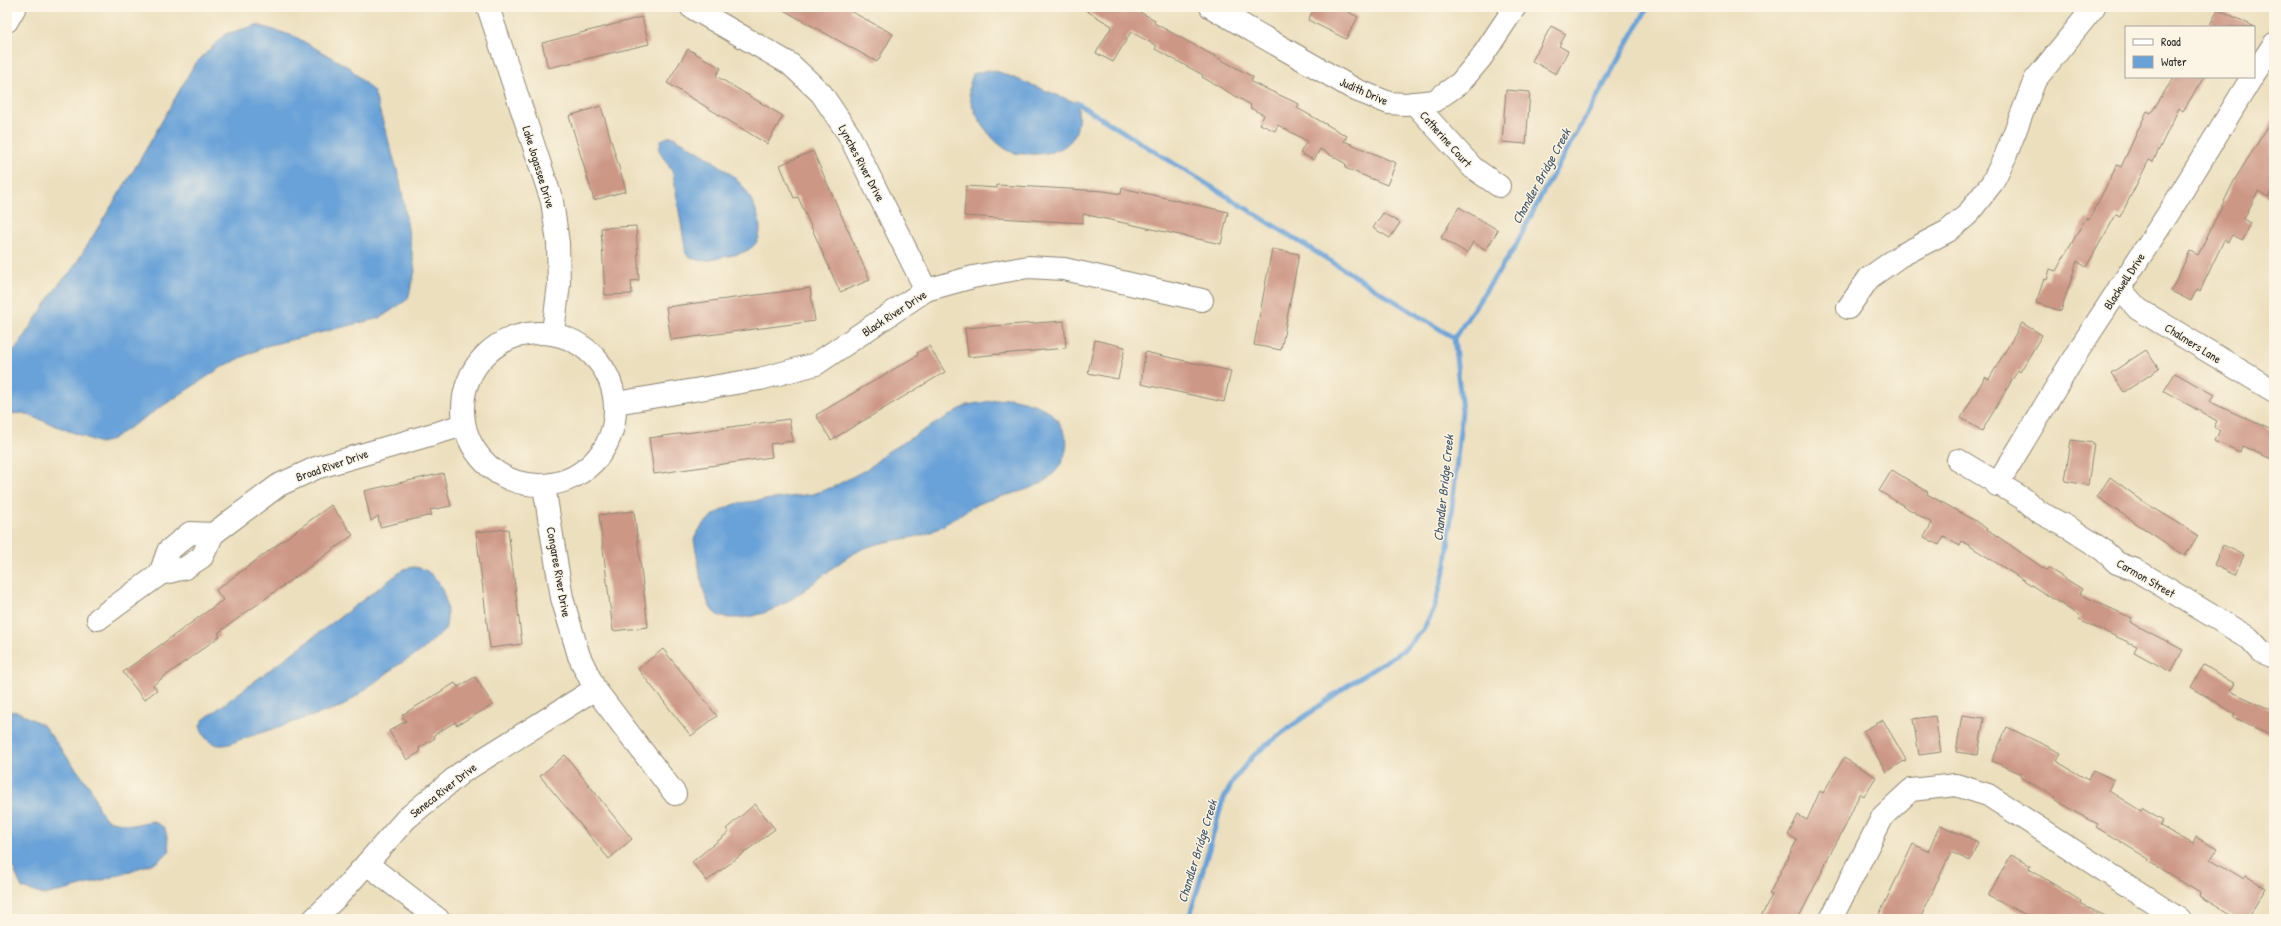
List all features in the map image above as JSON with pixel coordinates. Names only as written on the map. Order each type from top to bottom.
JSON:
[{"type":"street","points":[[7,21],[15,7]]},
{"type":"street","name":"Lake Jogassee Drive","points":[[488,7],[552,201],[558,243],[559,284],[553,332]]},
{"type":"street","name":"Lynches River Drive","points":[[691,7],[790,64],[821,93],[848,133],[926,290]]},
{"type":"street","name":"Judith Drive","points":[[1211,7],[1356,90],[1389,103],[1434,101],[1460,83],[1481,58],[1515,7]]},
{"type":"street","points":[[1848,308],[1869,278],[1900,256],[1948,232],[1967,215],[1992,183],[2002,164],[2035,80],[2094,7]]},
{"type":"street","points":[[2255,72],[2274,44]]},
{"type":"street","name":"Blackwell Drive","points":[[1997,485],[2119,288],[2170,211],[2251,78]]},
{"type":"street","name":"Catherine Court","points":[[1414,103],[1473,168],[1499,186]]},
{"type":"street","name":"Black River Drive","points":[[616,403],[760,379],[816,364],[926,290],[973,277],[1028,267],[1064,269],[1202,300]]},
{"type":"street","name":"Chalmers Lane","points":[[2119,288],[2126,299],[2138,309],[2274,391]]},
{"type":"street","points":[[553,332],[585,347],[609,377],[616,403],[612,434],[599,458],[583,473],[558,483],[544,486],[518,482],[488,466],[471,445],[464,425],[463,398],[475,368],[493,349],[506,340],[526,333],[553,332]]},
{"type":"street","name":"Broad River Drive","points":[[98,619],[160,574],[185,568],[202,558],[213,534],[279,485],[316,468],[464,425]]},
{"type":"street","name":"Carmon Street","points":[[1958,460],[1997,485],[2024,499],[2039,512],[2071,529],[2103,550],[2117,563],[2136,570],[2249,638],[2262,652],[2274,657]]},
{"type":"street","name":"Congaree River Drive","points":[[544,486],[562,598],[579,656],[595,689],[675,794]]},
{"type":"street","name":"Seneca River Drive","points":[[314,919],[338,896],[406,819],[461,773],[595,689]]},
{"type":"street","points":[[1831,919],[1883,816],[1911,790],[1956,785],[1988,795],[2179,919]]},
{"type":"street","points":[[367,864],[438,919]]},
{"type":"water","points":[[257,25],[294,36],[350,68],[374,92],[400,180],[415,271],[408,299],[380,318],[266,346],[222,367],[109,441],[100,443],[23,413],[7,414],[7,356],[16,348],[59,284],[72,270],[141,158],[194,65],[225,34]]},
{"type":"water","points":[[988,70],[999,72],[1077,103],[1078,124],[1071,140],[1065,146],[1057,150],[1036,154],[1014,153],[999,144],[984,128],[970,99],[969,89],[973,74]]},
{"type":"water","points":[[671,136],[715,162],[742,185],[756,210],[760,228],[756,243],[749,249],[736,254],[704,261],[695,259],[686,254],[673,173],[659,150],[661,140]]},
{"type":"water","points":[[1010,398],[1028,402],[1043,408],[1050,412],[1061,425],[1067,440],[1066,450],[1058,469],[1049,478],[1027,489],[978,504],[930,533],[877,544],[859,550],[798,595],[770,611],[754,616],[732,618],[718,615],[711,609],[704,591],[694,540],[701,527],[718,512],[739,503],[813,494],[833,487],[869,468],[887,452],[967,405]]},
{"type":"water","points":[[413,567],[423,569],[431,574],[437,581],[442,590],[447,610],[445,630],[420,652],[398,665],[343,706],[227,745],[215,744],[206,738],[200,726],[203,720],[404,569]]},
{"type":"water","points":[[7,711],[18,712],[43,725],[92,790],[99,810],[107,820],[132,825],[153,821],[165,828],[170,851],[157,862],[67,890],[44,895],[22,888],[7,854]]},
{"type":"building","points":[[778,7],[852,7],[850,11],[893,34],[877,62]]},
{"type":"building","points":[[1080,7],[1130,7],[1155,20],[1154,23],[1253,77],[1251,82],[1299,104],[1297,108],[1347,136],[1344,141],[1396,163],[1387,185],[1345,168],[1346,164],[1320,149],[1314,160],[1300,153],[1307,141],[1278,125],[1275,131],[1260,124],[1264,115],[1250,108],[1251,105],[1202,77],[1203,75],[1155,49],[1157,46],[1131,32],[1113,62],[1096,53],[1112,26]]},
{"type":"building","points":[[1315,7],[1339,7],[1358,17],[1346,39],[1308,20]]},
{"type":"building","points":[[2218,9],[2253,26],[2210,26]]},
{"type":"building","points":[[642,17],[649,44],[548,68],[542,43]]},
{"type":"building","points":[[1551,26],[1566,34],[1559,46],[1568,51],[1556,74],[1532,61]]},
{"type":"building","points":[[688,49],[721,68],[716,76],[783,116],[767,144],[667,83]]},
{"type":"building","points":[[2173,78],[2203,78],[2183,111],[2179,108],[2153,162],[2149,160],[2120,217],[2116,215],[2086,267],[2077,261],[2061,311],[2036,303],[2044,279],[2047,280],[2050,269],[2056,271],[2086,218],[2089,220],[2117,165],[2121,167],[2147,111],[2151,113]]},
{"type":"building","points":[[1506,90],[1530,92],[1526,144],[1502,142]]},
{"type":"building","points":[[601,106],[626,191],[594,200],[569,116]]},
{"type":"building","points":[[2274,117],[2274,187],[2268,197],[2258,191],[2244,219],[2251,223],[2243,240],[2232,235],[2228,242],[2224,240],[2200,291],[2197,289],[2191,301],[2171,291],[2190,251],[2198,255],[2235,179]]},
{"type":"building","points":[[813,151],[870,280],[840,292],[798,197],[794,198],[780,165]]},
{"type":"building","points":[[997,185],[1104,191],[1121,194],[1122,188],[1228,212],[1221,244],[1083,214],[1083,223],[964,216],[966,186],[997,188]]},
{"type":"building","points":[[1459,207],[1498,230],[1486,250],[1473,242],[1467,253],[1441,238]]},
{"type":"building","points":[[1383,213],[1400,223],[1390,238],[1373,228]]},
{"type":"building","points":[[636,226],[639,280],[631,281],[632,294],[605,295],[601,228]]},
{"type":"building","points":[[1272,249],[1299,254],[1281,350],[1254,345]]},
{"type":"building","points":[[810,288],[815,321],[671,340],[666,307]]},
{"type":"building","points":[[1064,321],[1066,348],[968,357],[965,328]]},
{"type":"building","points":[[2022,323],[2042,335],[2020,372],[2018,370],[1982,431],[1961,418],[1985,377],[1989,379]]},
{"type":"building","points":[[1095,340],[1125,347],[1118,379],[1088,373]]},
{"type":"building","points":[[929,346],[945,372],[831,440],[816,415],[918,355],[917,353]]},
{"type":"building","points":[[2146,350],[2159,369],[2124,392],[2111,373]]},
{"type":"building","points":[[1145,352],[1231,371],[1224,402],[1141,384]]},
{"type":"building","points":[[2175,373],[2214,395],[2210,402],[2274,431],[2274,460],[2242,446],[2240,452],[2215,441],[2220,430],[2214,427],[2217,421],[2164,391]]},
{"type":"building","points":[[789,419],[793,441],[770,444],[772,457],[654,474],[649,438]]},
{"type":"building","points":[[2071,440],[2094,443],[2088,485],[2065,481]]},
{"type":"building","points":[[1892,470],[1928,492],[1927,494],[1974,520],[2046,570],[2048,568],[2082,589],[2079,594],[2132,618],[2130,622],[2183,650],[2171,672],[2134,652],[2137,646],[2079,620],[2080,616],[1962,541],[1960,546],[1944,537],[1939,545],[1924,537],[1932,523],[1879,491]]},
{"type":"building","points":[[443,473],[451,506],[430,510],[432,515],[380,527],[378,516],[371,521],[364,491]]},
{"type":"building","points":[[2110,477],[2144,502],[2198,535],[2185,556],[2097,497]]},
{"type":"building","points":[[331,505],[353,535],[218,633],[220,636],[153,685],[157,690],[144,700],[123,672],[223,600],[216,590]]},
{"type":"building","points":[[634,511],[648,627],[613,631],[599,515]]},
{"type":"building","points":[[508,529],[522,644],[490,648],[476,532]]},
{"type":"building","points":[[2223,545],[2244,555],[2235,575],[2214,565]]},
{"type":"building","points":[[663,649],[717,716],[691,736],[638,669]]},
{"type":"building","points":[[2204,665],[2235,684],[2230,691],[2274,711],[2274,736],[2233,717],[2235,714],[2191,687]]},
{"type":"building","points":[[475,677],[493,705],[457,725],[455,722],[434,735],[435,738],[419,748],[420,752],[407,760],[389,731],[406,721],[402,715],[455,683],[458,687]]},
{"type":"building","points":[[1962,715],[1984,718],[1978,755],[1956,752]]},
{"type":"building","points":[[1935,716],[1941,752],[1919,755],[1913,719]]},
{"type":"building","points":[[1883,720],[1906,760],[1886,772],[1863,731]]},
{"type":"building","points":[[2007,727],[2061,753],[2056,761],[2088,780],[2093,770],[2114,780],[2109,791],[2141,811],[2143,808],[2163,820],[2160,826],[2193,844],[2196,837],[2217,849],[2211,859],[2244,879],[2246,876],[2266,888],[2247,919],[2238,919],[2199,896],[2200,893],[2148,861],[2149,859],[2096,827],[2098,824],[2073,811],[2055,799],[2056,797],[2020,777],[2022,774],[1992,761]]},
{"type":"building","points":[[565,755],[632,839],[609,859],[540,776]]},
{"type":"building","points":[[1844,758],[1876,777],[1864,796],[1860,793],[1845,827],[1825,863],[1826,864],[1798,919],[1760,919],[1772,895],[1769,894],[1797,840],[1788,835],[1798,815],[1807,820],[1820,791],[1823,793]]},
{"type":"building","points":[[755,804],[775,829],[707,881],[692,862],[729,832],[726,829]]},
{"type":"building","points":[[1940,825],[1978,842],[1970,861],[1951,852],[1920,919],[1877,919],[1913,844],[1928,851]]},
{"type":"building","points":[[2011,855],[2030,866],[2029,869],[2081,901],[2080,904],[2112,919],[2034,919],[1988,896]]},
{"type":"waterway","name":"Chandler Bridge Creek","points":[[1189,919],[1222,803],[1234,779],[1255,754],[1282,733],[1348,685],[1405,649],[1423,630],[1434,609],[1446,565],[1462,411],[1454,338],[1515,247],[1543,192],[1648,7]]},
{"type":"waterway","points":[[1077,103],[1454,338]]}]
